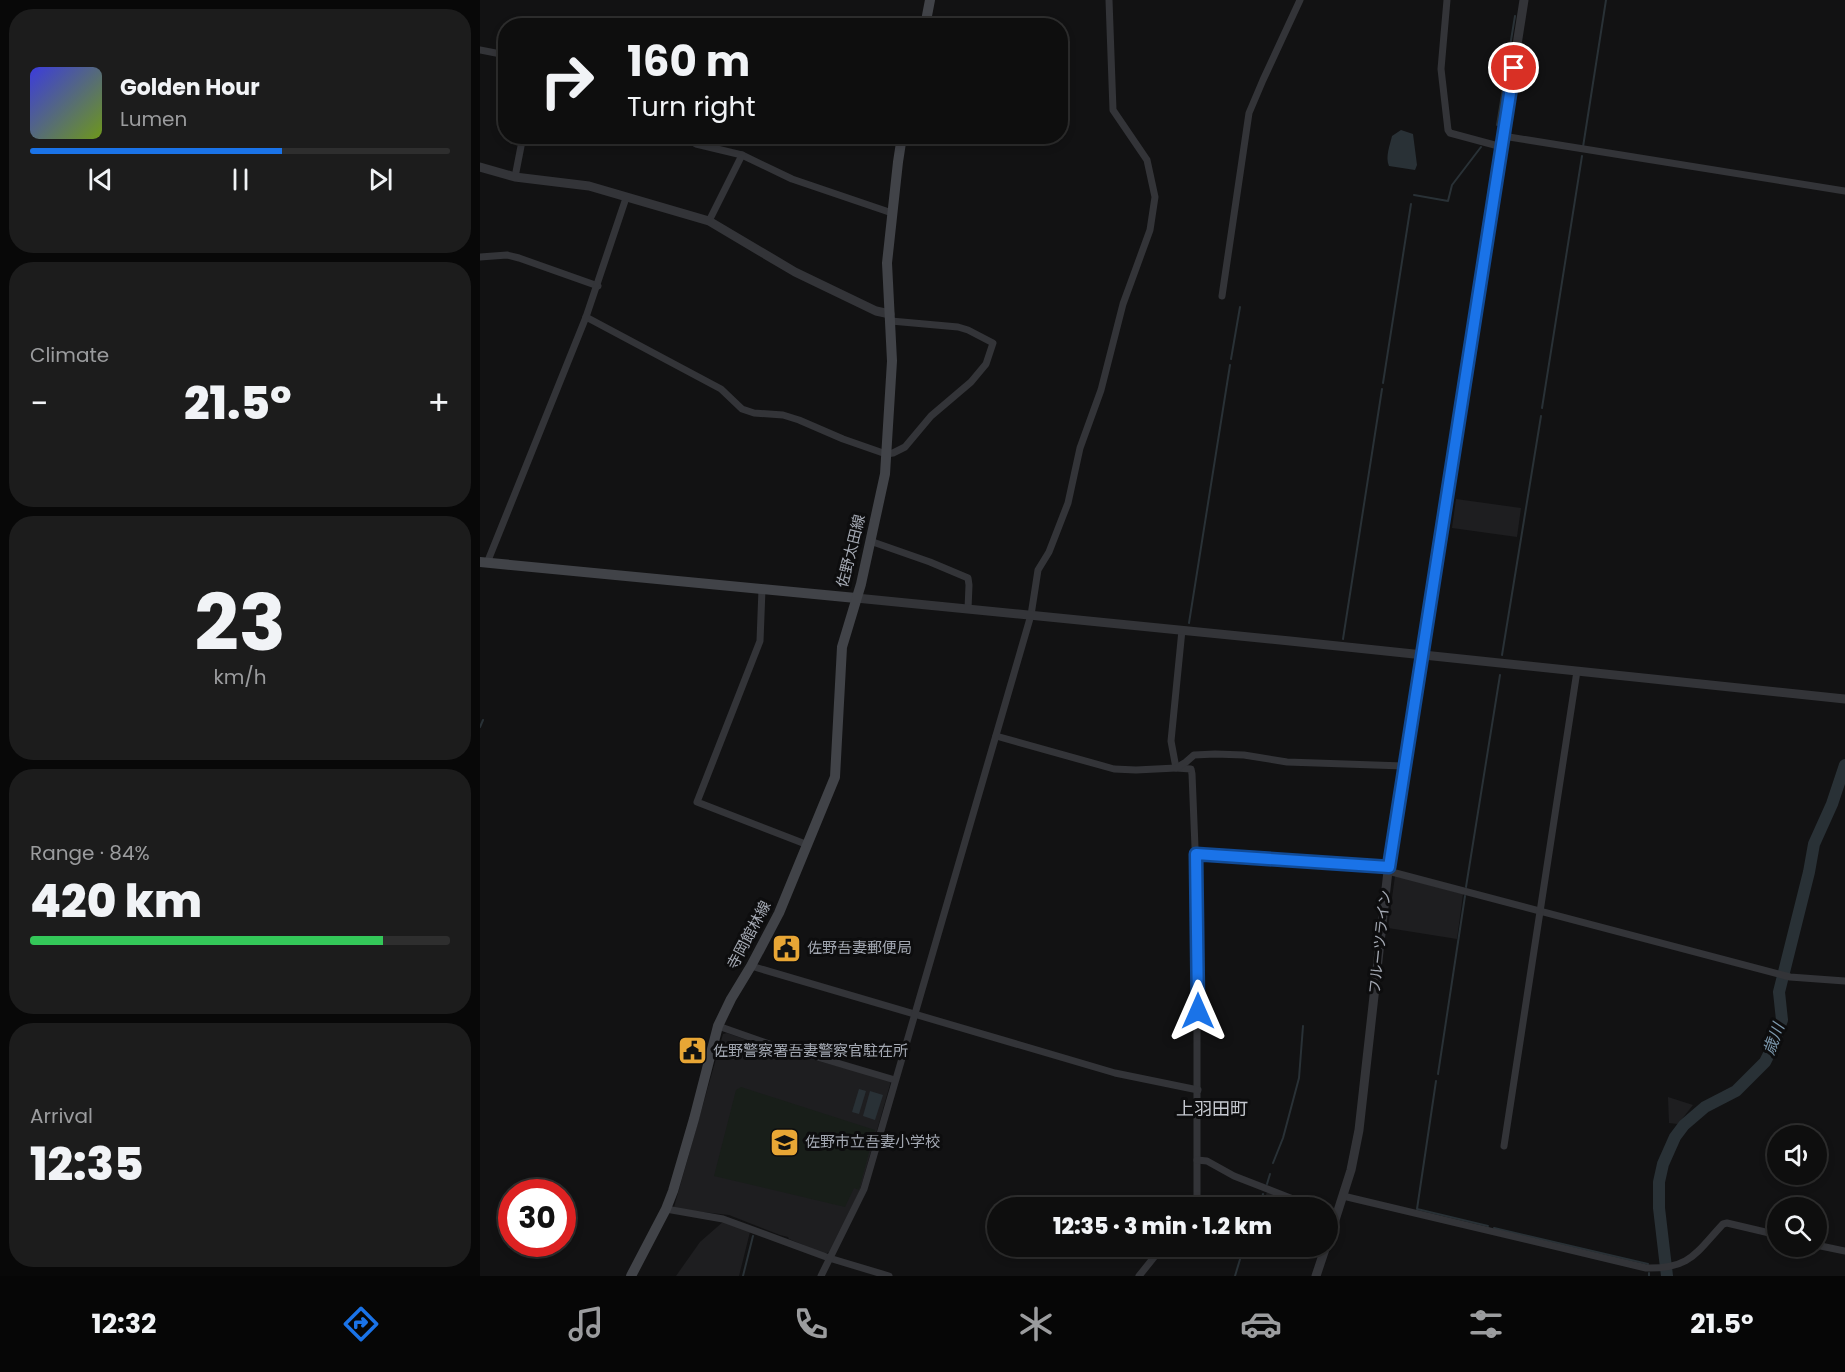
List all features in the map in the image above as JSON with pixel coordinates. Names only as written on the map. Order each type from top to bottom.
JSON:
[{"type":"main road","points":[[927,18],[930,0]]},
{"type":"main road","name":"佐野太田線","points":[[484,562],[856,598],[885,474],[892,361],[887,263],[901,144]]},
{"type":"main road","name":"寺岡館林線","points":[[631,1276],[666,1209],[694,1119],[718,1026],[779,913],[835,777],[840,656],[856,598]]},
{"type":"street","points":[[821,1276],[864,1190],[1031,615],[1038,570],[1049,552],[1068,503],[1080,448],[1101,390],[1123,304],[1150,230],[1155,197],[1147,159],[1113,110],[1109,0]]},
{"type":"street","points":[[1222,296],[1247,122],[1263,80],[1300,0]]},
{"type":"street","points":[[1447,0],[1441,69],[1450,133],[1845,191]]},
{"type":"street","name":"フルーツライン","points":[[1338,1204],[1343,1196],[1352,1162],[1361,1113],[1388,869],[1524,0]]},
{"type":"street","points":[[480,50],[498,53]]},
{"type":"street","points":[[515,177],[521,144]]},
{"type":"street","points":[[696,144],[742,155],[792,179],[892,213]]},
{"type":"street","points":[[709,221],[742,155]]},
{"type":"street","points":[[480,167],[515,177],[589,186],[709,221],[795,272],[890,317],[958,327],[993,343],[986,364],[970,382],[931,416],[905,447],[886,454],[799,420],[742,409],[721,389],[586,317]]},
{"type":"street","points":[[484,562],[586,317],[626,198]]},
{"type":"street","points":[[480,257],[507,255],[597,286]]},
{"type":"street","points":[[870,541],[968,578],[968,609]]},
{"type":"street","points":[[762,589],[760,641],[697,802],[808,845]]},
{"type":"street","points":[[856,598],[1845,699]]},
{"type":"street","points":[[1176,768],[1171,741],[1182,630]]},
{"type":"street","points":[[1504,1146],[1577,671]]},
{"type":"street","points":[[996,736],[1114,769],[1191,769],[1198,907],[1197,1197]]},
{"type":"street","points":[[1176,768],[1194,755],[1215,754],[1244,755],[1287,762],[1404,766]]},
{"type":"street","points":[[1196,854],[1388,869],[1777,974],[1845,981]]},
{"type":"street","points":[[751,966],[1115,1074],[1198,1090]]},
{"type":"street","points":[[718,1026],[798,1054],[807,1054],[895,1080]]},
{"type":"street","points":[[1197,1160],[1207,1161],[1234,1176],[1288,1197]]},
{"type":"street","points":[[1343,1196],[1646,1268],[1676,1266],[1689,1260],[1723,1224],[1767,1232]]},
{"type":"street","points":[[666,1209],[723,1219],[829,1258],[889,1276]]},
{"type":"street","points":[[1827,1247],[1845,1251]]},
{"type":"street","points":[[1139,1276],[1154,1257]]},
{"type":"street","name":"フルーツライン","points":[[1316,1276],[1323,1257]]},
{"type":"shaded area","points":[[1401,130],[1413,134],[1417,165],[1415,170],[1389,166],[1388,155],[1392,136]]},
{"type":"shaded area","points":[[1456,499],[1521,508],[1517,537],[1452,528]]},
{"type":"shaded area","points":[[1395,876],[1463,894],[1457,939],[1388,928]]},
{"type":"shaded area","name":"佐野市立吾妻小学校","points":[[727,1033],[801,1059],[808,1058],[891,1081],[860,1190],[829,1252],[825,1254],[788,1237],[729,1215],[674,1207],[723,1034]]},
{"type":"shaded area","points":[[741,1087],[875,1130],[859,1190],[854,1188],[845,1207],[714,1176],[736,1090]]},
{"type":"shaded area","points":[[859,1089],[866,1091],[859,1114],[852,1112]]},
{"type":"shaded area","points":[[870,1091],[883,1095],[875,1120],[863,1116]]},
{"type":"shaded area","points":[[1668,1097],[1693,1105],[1678,1124],[1669,1123]]},
{"type":"shaded area","points":[[1267,1192],[1280,1197],[1265,1197]]},
{"type":"shaded area","points":[[724,1221],[750,1232],[739,1276],[676,1276],[700,1242]]},
{"type":"waterway","points":[[1583,147],[1606,0]]},
{"type":"waterway","points":[[1497,125],[1515,16]]},
{"type":"waterway","points":[[1414,195],[1448,201],[1452,185],[1481,147]]},
{"type":"waterway","points":[[1542,408],[1582,156]]},
{"type":"waterway","points":[[1383,383],[1411,204]]},
{"type":"waterway","points":[[1231,359],[1240,307]]},
{"type":"waterway","points":[[1189,623],[1230,365]]},
{"type":"waterway","points":[[1343,639],[1382,389]]},
{"type":"waterway","points":[[1502,655],[1541,416]]},
{"type":"waterway","points":[[1466,887],[1500,675]]},
{"type":"waterway","points":[[480,727],[483,720]]},
{"type":"waterway","name":"歳川","points":[[1667,1276],[1659,1208],[1659,1182],[1663,1164],[1675,1137],[1684,1125],[1705,1107],[1736,1091],[1765,1062],[1772,1048],[1782,1020],[1779,992],[1814,844],[1832,804],[1845,765]]},
{"type":"waterway","points":[[1438,1074],[1465,896]]},
{"type":"waterway","points":[[1273,1163],[1283,1138],[1299,1078],[1303,1026]]},
{"type":"waterway","points":[[1436,1081],[1417,1209],[1488,1226]]},
{"type":"waterway","points":[[1267,1184],[1270,1174]]},
{"type":"waterway","points":[[1494,1228],[1648,1264]]},
{"type":"waterway","points":[[743,1276],[753,1236]]},
{"type":"waterway","points":[[1235,1276],[1241,1257]]},
{"type":"place","name":"佐野吾妻郵便局","points":[[786,948]]},
{"type":"place","name":"佐野警察署吾妻警察官駐在所","points":[[692,1051]]},
{"type":"place","name":"佐野市立吾妻小学校","points":[[784,1142]]},
{"type":"district","name":"上羽田町","points":[[1212,1109]]},
{"type":"route","points":[[1198,1011],[1196,854],[1389,867],[1514,68]]}]
